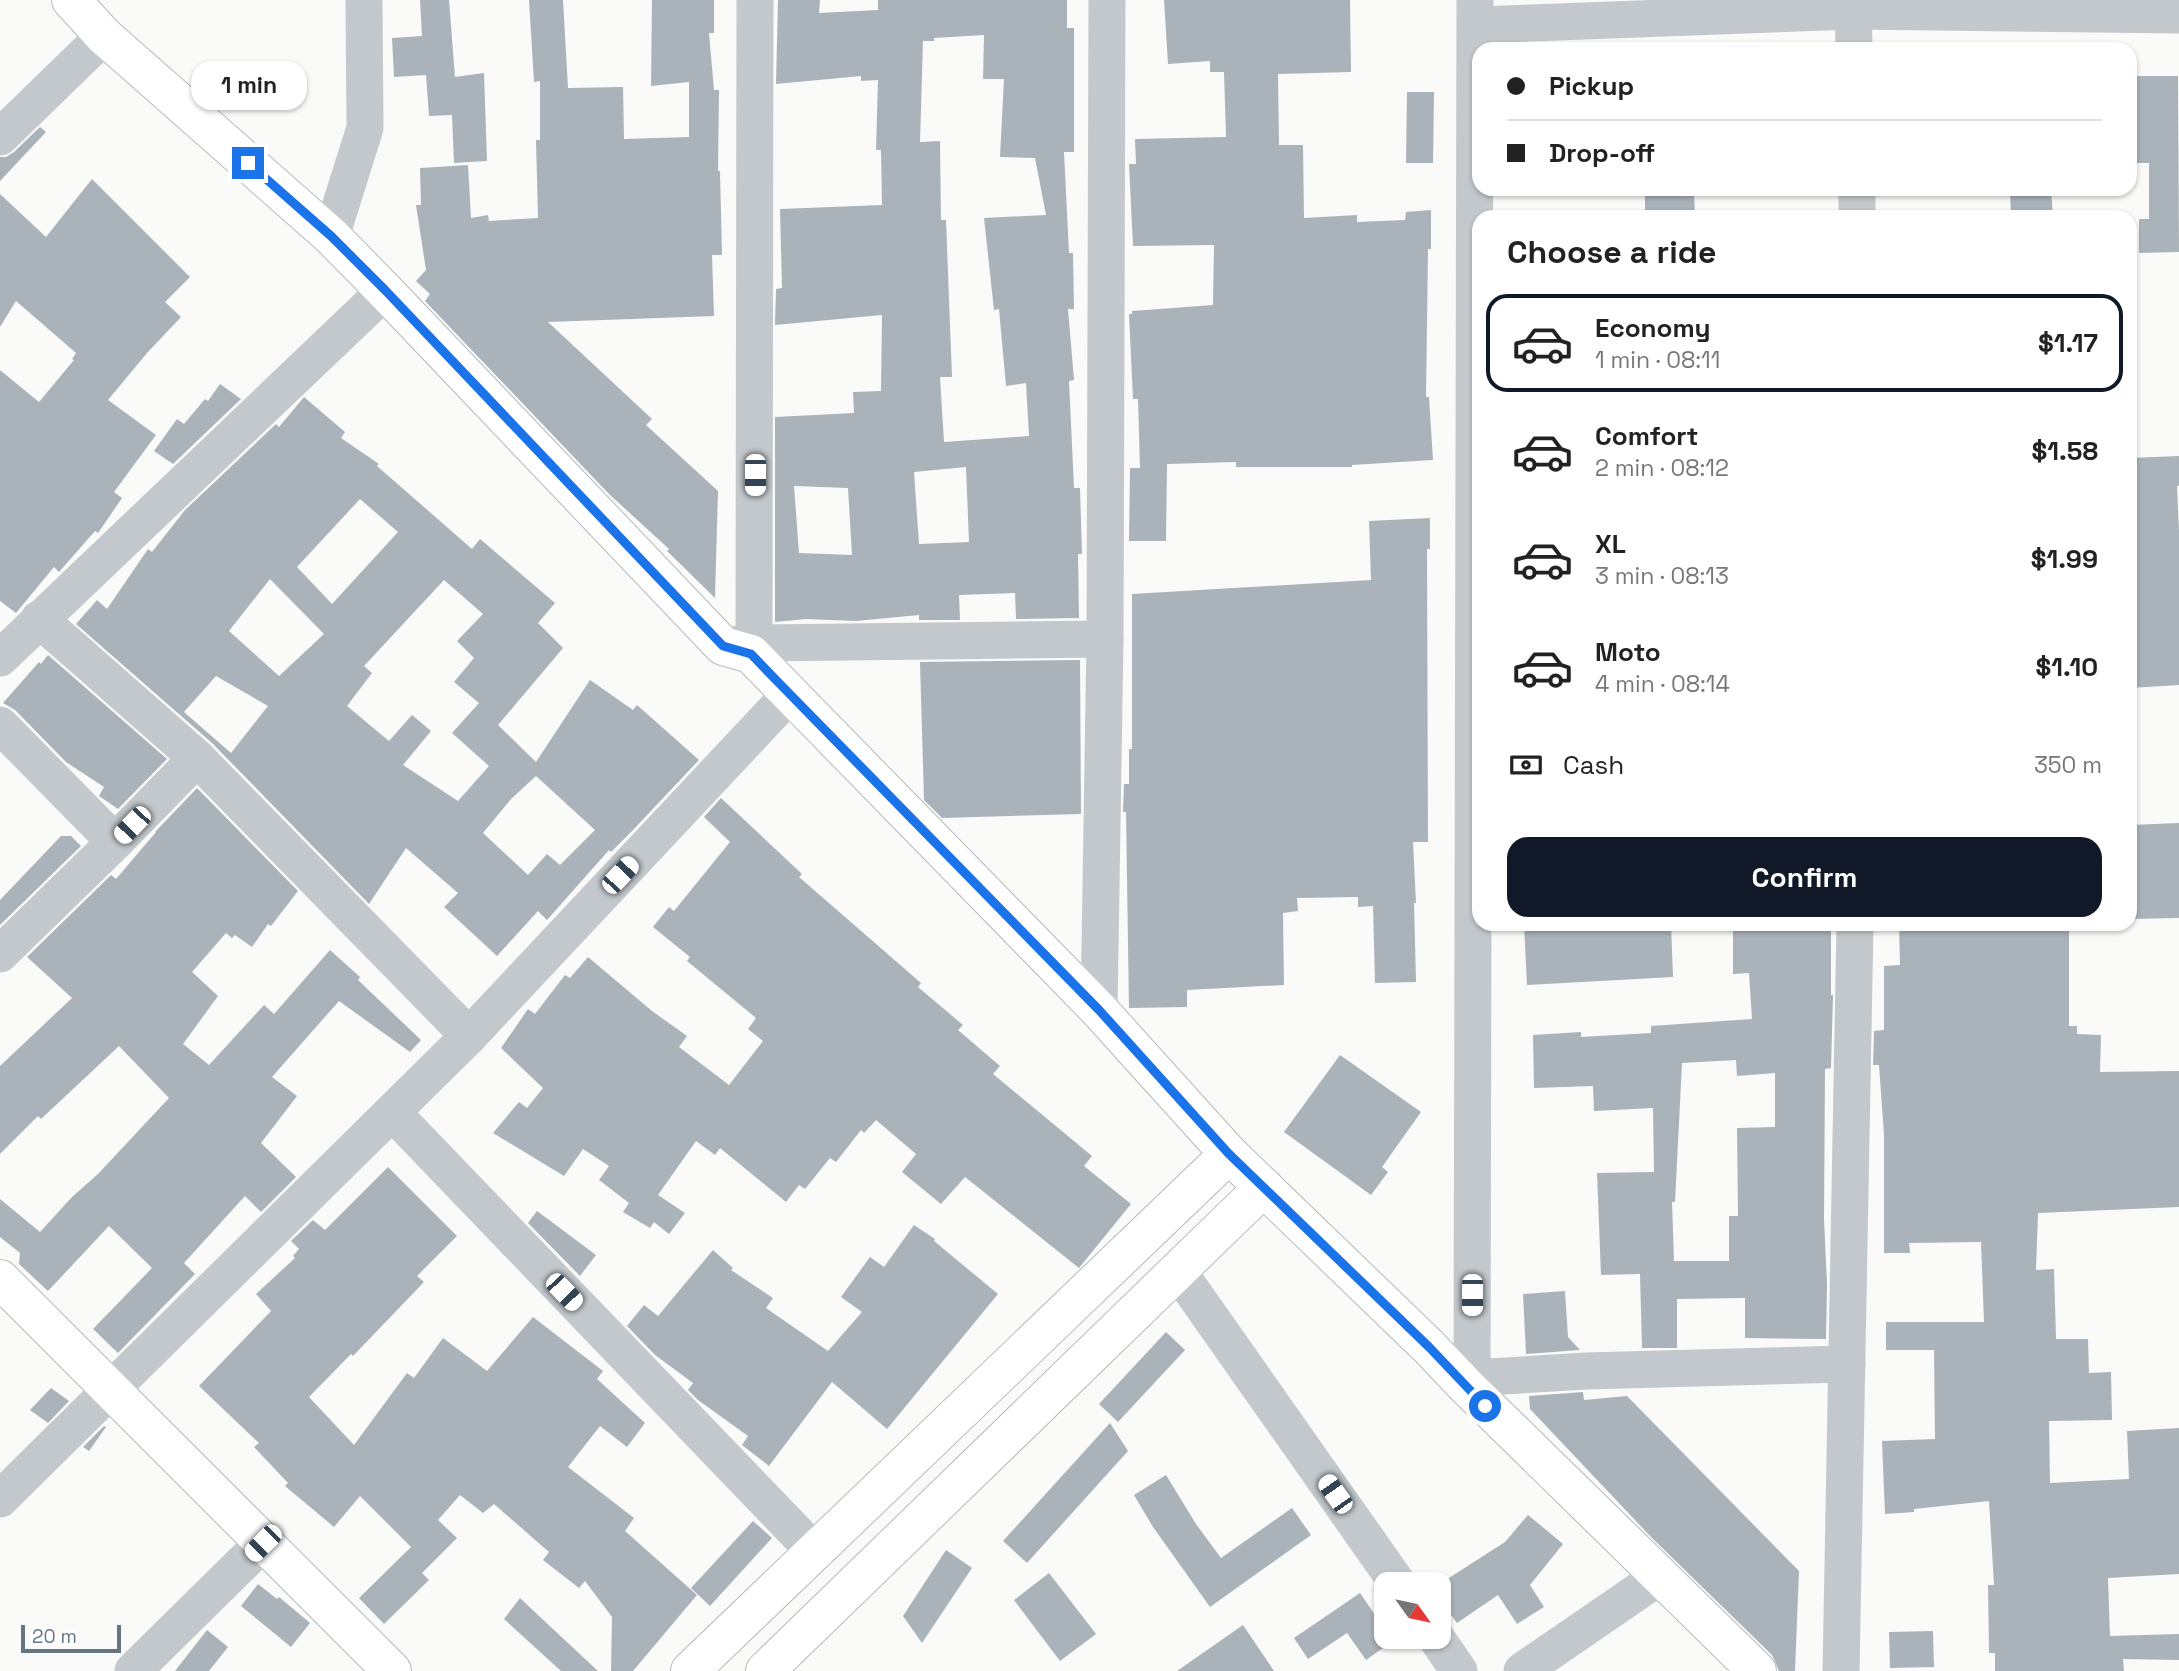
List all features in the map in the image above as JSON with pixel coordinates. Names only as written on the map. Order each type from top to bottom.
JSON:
[{"type":"main road","points":[[71,0],[104,36],[331,236],[790,694],[1099,1010],[1229,1154],[1429,1347],[1469,1382],[1659,1577],[1757,1671]]},
{"type":"main road","points":[[690,1671],[1229,1154]]},
{"type":"main road","points":[[765,1671],[1264,1187]]},
{"type":"main road","points":[[0,1279],[392,1671]]},
{"type":"street","points":[[331,236],[365,128],[364,0]]},
{"type":"street","points":[[755,0],[743,648],[1105,639]]},
{"type":"street","points":[[1099,1010],[1105,639],[1107,0]]},
{"type":"street","points":[[1853,5],[1854,42]]},
{"type":"street","points":[[1476,42],[1476,13],[1853,5],[2179,15]]},
{"type":"street","points":[[0,137],[104,36]]},
{"type":"street","points":[[0,658],[385,290]]},
{"type":"street","points":[[39,619],[197,758],[469,1036]]},
{"type":"street","points":[[0,1499],[469,1036],[790,694]]},
{"type":"street","points":[[0,725],[115,842]]},
{"type":"street","points":[[0,954],[197,758]]},
{"type":"street","points":[[1472,795],[1469,1382],[1586,1371],[1847,1364]]},
{"type":"street","points":[[1840,1671],[1855,931]]},
{"type":"street","points":[[391,1112],[814,1551]]},
{"type":"street","points":[[1178,1270],[1390,1572]]},
{"type":"street","points":[[133,1671],[263,1543]]},
{"type":"street","points":[[1522,1671],[1659,1577]]},
{"type":"street","points":[[1444,1649],[1459,1671]]},
{"type":"building","points":[[420,0],[449,0],[455,77],[484,73],[487,161],[454,163],[452,115],[429,116],[426,75],[394,77],[392,38],[422,36]]},
{"type":"building","points":[[529,0],[563,0],[568,88],[623,87],[624,139],[689,137],[689,82],[651,86],[652,0],[714,0],[714,33],[709,33],[714,90],[719,90],[718,171],[722,255],[712,255],[714,316],[548,322],[652,419],[646,425],[718,491],[715,598],[667,551],[669,549],[609,494],[425,301],[430,294],[416,281],[426,270],[416,205],[421,205],[420,168],[468,165],[471,218],[488,215],[489,221],[538,218],[536,140],[540,140],[540,81],[534,82]]},
{"type":"building","points":[[778,0],[820,0],[819,13],[878,10],[878,0],[1067,0],[1067,28],[1074,28],[1074,152],[1064,152],[1069,253],[1073,253],[1074,309],[1068,309],[1074,380],[1069,381],[1074,488],[1080,488],[1082,554],[1078,554],[1079,618],[1016,619],[1015,593],[959,595],[960,620],[919,620],[919,615],[856,621],[806,619],[775,622],[775,417],[854,413],[853,392],[881,391],[882,315],[775,325],[776,289],[782,288],[780,209],[882,205],[881,150],[876,150],[878,80],[861,81],[861,76],[776,84]],"holes":[[[984,35],[983,79],[1004,79],[1000,157],[1035,158],[1046,215],[984,218],[994,310],[999,309],[1006,386],[1026,383],[1029,436],[944,442],[940,377],[952,377],[946,220],[941,220],[940,141],[920,142],[923,41]],[[966,467],[969,542],[919,544],[914,472]],[[794,486],[848,488],[852,555],[799,553]]]},
{"type":"building","points":[[1164,0],[1350,0],[1351,72],[1278,74],[1279,145],[1303,145],[1304,218],[1357,215],[1357,222],[1405,220],[1406,212],[1431,210],[1426,397],[1429,397],[1433,460],[1352,467],[1236,467],[1236,462],[1167,464],[1166,541],[1129,541],[1130,468],[1140,468],[1138,399],[1133,399],[1129,314],[1132,314],[1132,311],[1213,305],[1214,245],[1133,246],[1129,164],[1136,164],[1135,139],[1226,137],[1224,72],[1210,72],[1210,61],[1168,64]]},
{"type":"building","points":[[2137,76],[2178,76],[2179,252],[2139,253],[2139,219],[2149,219],[2149,163],[2137,163]]},
{"type":"building","points":[[1407,92],[1434,92],[1433,163],[1406,163]]},
{"type":"building","points":[[40,127],[46,132],[0,181],[0,157],[14,152]]},
{"type":"building","points":[[92,179],[190,277],[165,302],[181,317],[108,400],[156,435],[114,492],[122,498],[98,533],[95,531],[59,572],[54,567],[16,613],[0,601],[0,370],[39,402],[74,360],[72,359],[76,353],[16,301],[0,327],[0,194],[46,237]]},
{"type":"building","points":[[1645,196],[1694,196],[1695,210],[1645,210]]},
{"type":"building","points":[[2010,196],[2052,196],[2052,210],[2011,210]]},
{"type":"building","points":[[220,384],[241,399],[173,464],[154,451],[177,419],[184,424],[205,399],[208,401]]},
{"type":"building","points":[[304,397],[345,432],[341,438],[379,464],[377,466],[472,549],[480,539],[555,603],[538,623],[563,648],[498,725],[536,762],[590,680],[633,710],[637,705],[699,760],[611,852],[609,850],[547,920],[538,911],[497,956],[444,907],[458,893],[406,848],[369,904],[212,743],[76,624],[97,600],[107,609],[148,549],[152,552],[185,510],[276,424],[279,427]],"holes":[[[360,499],[398,532],[332,604],[297,567]],[[270,579],[324,634],[279,676],[229,631]],[[444,580],[483,614],[457,641],[474,658],[454,682],[479,703],[452,733],[489,766],[458,801],[403,765],[431,731],[412,715],[389,741],[347,706],[372,673],[364,666]],[[216,676],[268,706],[231,753],[184,712]],[[536,776],[595,830],[560,865],[547,854],[528,875],[483,833],[511,799]]]},
{"type":"building","points":[[2179,456],[2179,685],[2137,688],[2137,458]]},
{"type":"building","points":[[1430,518],[1430,549],[1427,549],[1428,842],[1413,842],[1416,982],[1375,983],[1373,906],[1358,907],[1358,897],[1297,898],[1298,911],[1283,913],[1284,985],[1187,990],[1187,1007],[1129,1008],[1126,812],[1123,812],[1124,784],[1129,784],[1129,749],[1132,749],[1132,594],[1371,580],[1369,521]]},
{"type":"building","points":[[48,655],[167,759],[118,809],[99,796],[104,787],[66,762],[15,710],[3,703]]},
{"type":"building","points":[[1080,660],[1081,814],[942,818],[924,800],[920,662]]},
{"type":"building","points":[[197,788],[298,891],[271,926],[268,924],[252,947],[235,935],[232,938],[226,933],[192,972],[218,996],[183,1044],[209,1065],[264,1005],[274,1014],[330,950],[421,1040],[410,1052],[339,1001],[272,1077],[297,1096],[261,1143],[296,1177],[261,1212],[245,1196],[184,1263],[195,1274],[118,1353],[93,1329],[152,1268],[109,1226],[48,1291],[19,1264],[20,1253],[0,1237],[0,1199],[40,1232],[169,1098],[119,1046],[41,1119],[38,1116],[0,1154],[0,1066],[72,998],[27,957],[111,875],[116,879],[155,832]]},
{"type":"building","points":[[721,798],[802,874],[799,877],[921,983],[918,987],[963,1025],[958,1030],[1000,1066],[993,1074],[1092,1156],[1084,1166],[1131,1204],[1079,1268],[965,1177],[941,1204],[902,1172],[916,1154],[876,1120],[864,1133],[861,1130],[836,1162],[830,1158],[805,1189],[799,1185],[786,1202],[720,1148],[715,1155],[696,1141],[658,1195],[685,1213],[669,1234],[654,1222],[650,1228],[623,1212],[629,1203],[599,1180],[609,1166],[583,1149],[564,1176],[493,1133],[519,1102],[527,1108],[543,1088],[501,1048],[528,1009],[535,1014],[565,975],[570,978],[588,957],[652,1011],[687,1036],[679,1047],[729,1085],[763,1041],[748,1029],[756,1018],[687,961],[690,957],[653,927],[669,907],[674,911],[730,842],[704,817]]},
{"type":"building","points":[[2179,823],[2179,918],[2137,919],[2137,825]]},
{"type":"building","points":[[61,836],[71,836],[81,846],[0,925],[0,900]]},
{"type":"building","points":[[1524,931],[1671,931],[1673,977],[1527,985]]},
{"type":"building","points":[[1733,931],[1831,931],[1831,1068],[1825,1069],[1826,1339],[1745,1338],[1745,1298],[1677,1299],[1677,1348],[1642,1348],[1640,1274],[1601,1275],[1597,1173],[1654,1172],[1653,1108],[1594,1111],[1593,1086],[1534,1088],[1533,1035],[1581,1032],[1581,1037],[1651,1033],[1651,1026],[1752,1019],[1749,973],[1733,974]],"holes":[[[1736,1060],[1737,1076],[1775,1073],[1775,1127],[1737,1128],[1738,1216],[1729,1216],[1729,1261],[1674,1261],[1672,1202],[1675,1202],[1682,1063]]]},
{"type":"building","points":[[1899,931],[2069,931],[2069,1026],[2077,1026],[2077,1034],[2101,1035],[2100,1072],[2179,1071],[2179,1207],[2038,1213],[2036,1270],[2054,1269],[2056,1339],[2088,1339],[2089,1373],[2111,1372],[2112,1420],[2049,1421],[2050,1483],[2129,1479],[2127,1431],[2179,1428],[2179,1574],[2108,1578],[2110,1636],[2179,1634],[2179,1660],[2123,1659],[2124,1671],[1995,1671],[1995,1653],[1989,1653],[1988,1585],[1994,1585],[1989,1501],[1885,1514],[1882,1441],[1935,1439],[1934,1350],[1886,1350],[1886,1322],[1984,1322],[1981,1242],[1909,1243],[1910,1253],[1884,1253],[1884,1135],[1879,1065],[1873,1065],[1874,1031],[1884,1030],[1884,966],[1900,965]]},
{"type":"building","points":[[1340,1055],[1421,1112],[1382,1167],[1388,1172],[1371,1195],[1284,1132]]},
{"type":"building","points":[[388,1167],[457,1236],[417,1276],[424,1282],[353,1356],[351,1354],[309,1397],[354,1445],[407,1373],[414,1378],[443,1338],[487,1371],[533,1317],[603,1371],[597,1379],[645,1423],[627,1447],[600,1426],[568,1467],[634,1518],[625,1531],[697,1595],[633,1671],[611,1671],[612,1617],[585,1581],[579,1588],[543,1560],[549,1552],[494,1504],[483,1513],[460,1495],[438,1520],[457,1538],[422,1573],[429,1580],[384,1624],[359,1598],[411,1547],[360,1496],[334,1527],[285,1486],[288,1483],[254,1447],[259,1443],[199,1386],[271,1311],[256,1294],[295,1258],[293,1256],[299,1249],[291,1241],[313,1220],[325,1230]]},
{"type":"building","points":[[537,1211],[596,1255],[580,1276],[528,1223]]},
{"type":"building","points":[[914,1225],[935,1239],[934,1241],[998,1294],[887,1429],[832,1382],[769,1466],[742,1445],[748,1436],[698,1400],[688,1390],[693,1383],[655,1355],[627,1326],[644,1305],[658,1316],[713,1250],[733,1268],[731,1270],[773,1298],[766,1308],[828,1351],[862,1312],[841,1297],[870,1257],[884,1267]]},
{"type":"building","points":[[1565,1291],[1568,1337],[1580,1350],[1526,1354],[1523,1294]]},
{"type":"building","points":[[1166,1332],[1185,1350],[1118,1422],[1099,1404]]},
{"type":"building","points":[[51,1388],[69,1401],[48,1423],[30,1410]]},
{"type":"building","points":[[1583,1392],[1584,1400],[1627,1396],[1799,1571],[1795,1671],[1779,1671],[1772,1655],[1652,1538],[1530,1409],[1529,1396]]},
{"type":"building","points":[[1110,1423],[1128,1451],[1027,1563],[1003,1541]]},
{"type":"building","points":[[106,1427],[89,1451],[83,1447]]},
{"type":"building","points":[[1166,1475],[1221,1558],[1292,1508],[1311,1535],[1210,1607],[1153,1527],[1134,1495]]},
{"type":"building","points":[[1528,1515],[1563,1544],[1530,1585],[1544,1607],[1517,1624],[1498,1595],[1457,1623],[1451,1615],[1451,1577],[1505,1542]]},
{"type":"building","points":[[753,1521],[772,1538],[710,1606],[691,1588]]},
{"type":"building","points":[[946,1550],[972,1568],[922,1643],[903,1616]]},
{"type":"building","points":[[1049,1573],[1096,1634],[1060,1661],[1014,1600]]},
{"type":"building","points":[[258,1584],[277,1599],[279,1597],[310,1623],[291,1647],[241,1606]]},
{"type":"building","points":[[1360,1593],[1374,1613],[1374,1649],[1382,1649],[1366,1660],[1347,1633],[1308,1659],[1294,1638]]},
{"type":"building","points":[[520,1598],[598,1671],[561,1671],[504,1619]]},
{"type":"building","points":[[1243,1625],[1274,1671],[1177,1671]]},
{"type":"building","points":[[207,1630],[228,1647],[209,1671],[175,1671]]},
{"type":"building","points":[[1933,1631],[1934,1667],[1890,1668],[1889,1632]]},
{"type":"route","points":[[248,163],[331,236],[385,290],[723,646],[751,654],[1099,1010],[1229,1154],[1429,1347],[1485,1406]]}]
